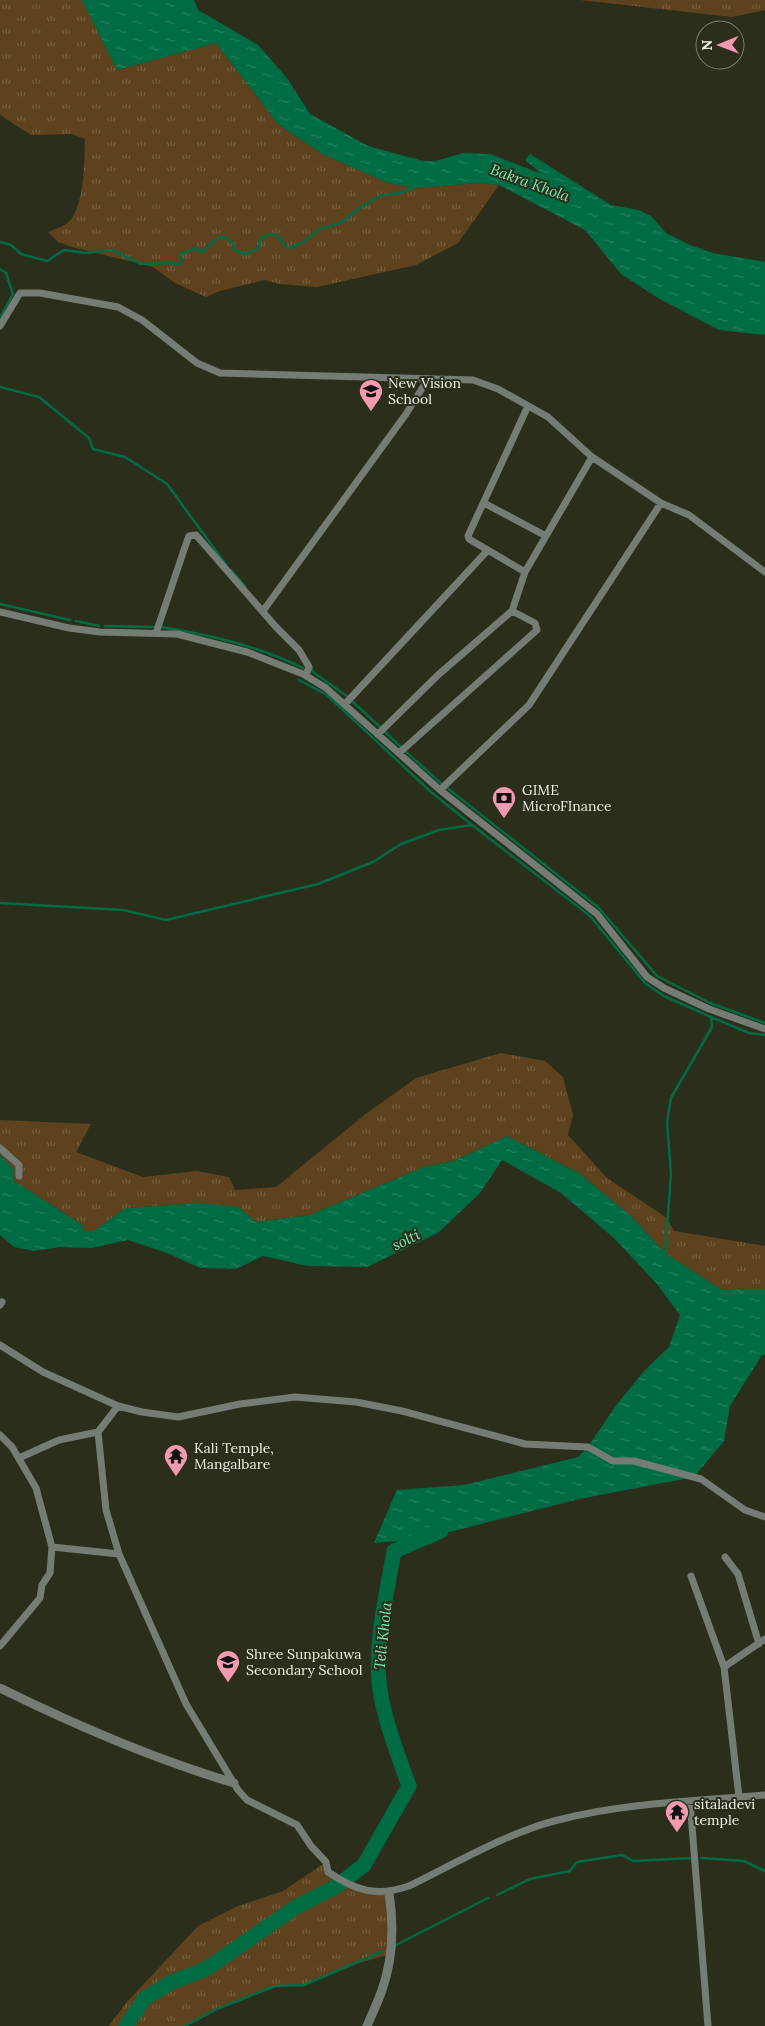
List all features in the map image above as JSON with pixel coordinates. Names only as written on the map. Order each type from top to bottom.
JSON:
[{"type":"street","points":[[0,326],[20,293],[40,293],[118,307],[142,320],[197,363],[220,373],[473,380],[486,383],[548,417],[592,457],[661,503],[689,515],[765,572]]},
{"type":"street","points":[[263,611],[394,430],[428,379]]},
{"type":"street","points":[[525,572],[469,539],[468,536],[528,406]]},
{"type":"street","points":[[378,734],[438,675],[512,611],[525,572],[592,457]]},
{"type":"street","points":[[440,790],[529,705],[661,503]]},
{"type":"street","points":[[484,504],[546,536]]},
{"type":"street","points":[[156,633],[186,544],[192,535],[196,534],[263,611],[300,650],[309,667],[306,676]]},
{"type":"street","points":[[345,704],[488,550]]},
{"type":"street","points":[[399,753],[537,630],[535,623],[512,611]]},
{"type":"street","points":[[0,612],[69,628],[100,632],[177,634],[247,652],[306,676],[326,688],[345,704],[440,790],[597,914],[647,976],[664,988],[709,1009],[765,1030]]},
{"type":"street","points":[[0,1148],[19,1165],[20,1176]]},
{"type":"street","points":[[0,1345],[42,1372],[118,1406],[142,1412],[178,1417],[240,1404],[295,1397],[356,1402],[402,1411],[525,1444],[588,1447],[613,1461],[634,1461],[701,1479],[745,1510],[765,1517]]},
{"type":"street","points":[[19,1458],[59,1440],[98,1432],[118,1406]]},
{"type":"street","points":[[98,1432],[106,1510],[119,1554],[186,1704],[234,1783],[247,1800],[297,1825],[311,1846],[326,1862],[328,1872],[349,1887],[389,1893],[409,1886],[525,1832],[557,1820],[690,1801],[765,1795]]},
{"type":"street","points":[[0,1435],[19,1458],[36,1488],[52,1547],[50,1573],[42,1585],[40,1598],[0,1646]]},
{"type":"street","points":[[52,1547],[119,1554]]},
{"type":"street","points":[[724,1667],[762,1641],[738,1574],[725,1557]]},
{"type":"street","points":[[692,1576],[724,1667],[739,1797]]},
{"type":"street","points":[[0,1688],[115,1739],[234,1783]]},
{"type":"street","points":[[690,1801],[696,1855],[708,2026]]},
{"type":"street","points":[[367,2026],[382,1990],[391,1954],[392,1914],[389,1893]]},
{"type":"green space","points":[[0,0],[82,0],[117,70],[216,43],[278,124],[322,154],[388,183],[415,188],[477,183],[499,185],[458,243],[416,265],[317,287],[279,284],[265,280],[220,291],[206,297],[175,283],[153,267],[72,247],[58,242],[48,232],[68,223],[76,210],[82,190],[85,139],[72,134],[31,135],[0,115]]},
{"type":"green space","points":[[580,0],[765,0],[765,10],[732,17]]},
{"type":"green space","points":[[501,1053],[545,1061],[563,1077],[573,1115],[568,1135],[607,1178],[667,1218],[674,1231],[765,1246],[765,1290],[722,1290],[665,1253],[632,1217],[580,1174],[507,1136],[454,1161],[424,1167],[310,1215],[256,1222],[237,1207],[198,1203],[126,1208],[95,1230],[85,1232],[81,1224],[14,1181],[5,1159],[0,1155],[0,1120],[91,1124],[76,1152],[143,1177],[197,1171],[229,1177],[235,1190],[276,1187],[367,1113],[416,1078]]},
{"type":"green space","points":[[326,1862],[328,1872],[337,1886],[342,1882],[389,1893],[391,1954],[349,1966],[304,1985],[275,1986],[217,2009],[185,2026],[109,2026],[126,2003],[198,1926],[238,1906],[283,1891]]},
{"type":"water","name":"Bakra Khola","points":[[82,0],[194,0],[198,10],[258,45],[287,78],[310,114],[368,146],[423,161],[436,161],[463,153],[490,154],[542,174],[525,160],[530,154],[611,205],[639,210],[651,216],[666,233],[690,245],[713,253],[765,262],[765,335],[719,330],[658,298],[621,274],[585,230],[499,185],[477,183],[415,188],[388,183],[322,154],[278,124],[216,43],[117,70]]},
{"type":"water","name":"solti","points":[[507,1136],[580,1174],[632,1217],[665,1253],[722,1290],[765,1290],[765,1355],[762,1355],[730,1406],[724,1441],[694,1477],[579,1499],[422,1539],[374,1543],[397,1490],[464,1485],[578,1457],[588,1447],[617,1404],[646,1369],[669,1347],[680,1315],[657,1284],[615,1239],[561,1193],[502,1160],[480,1193],[438,1233],[367,1267],[308,1266],[263,1256],[236,1269],[200,1268],[167,1253],[128,1240],[92,1248],[60,1247],[34,1251],[14,1247],[0,1235],[0,1155],[14,1169],[14,1181],[81,1224],[85,1232],[95,1230],[126,1208],[198,1203],[238,1207],[256,1222],[310,1215],[424,1167],[454,1161]]},
{"type":"waterway","points":[[0,242],[11,245],[21,254],[47,261],[64,250],[85,253],[112,250],[141,264],[172,263],[176,265],[181,263],[181,254],[196,248],[201,252],[220,237],[229,240],[234,245],[234,250],[245,254],[259,248],[260,240],[268,234],[276,235],[288,248],[302,243],[320,229],[343,222],[358,209],[382,195],[400,193],[416,187]]},
{"type":"waterway","points":[[0,269],[6,273],[13,294],[0,318]]},
{"type":"waterway","points":[[0,387],[39,397],[89,438],[93,449],[125,457],[167,484],[227,566]]},
{"type":"waterway","points":[[231,570],[245,586]]},
{"type":"waterway","points":[[0,604],[70,620]]},
{"type":"waterway","points":[[76,621],[99,626]]},
{"type":"waterway","points":[[105,626],[154,627]]},
{"type":"waterway","points":[[161,627],[234,642],[269,653],[303,668]]},
{"type":"waterway","points":[[309,661],[313,672],[348,697]]},
{"type":"waterway","points":[[299,680],[327,695],[431,792],[472,825]]},
{"type":"waterway","points":[[353,702],[381,728]]},
{"type":"waterway","points":[[384,731],[401,747]]},
{"type":"waterway","points":[[405,751],[443,785]]},
{"type":"waterway","points":[[446,787],[598,907],[657,976],[710,1003],[765,1023]]},
{"type":"waterway","points":[[0,903],[123,910],[166,920],[318,884],[373,862],[401,844],[439,830],[472,825],[590,916],[645,983],[664,996],[711,1017],[712,1027],[671,1098],[667,1122],[671,1174],[665,1256]]},
{"type":"waterway","points":[[711,1017],[749,1033],[765,1035]]},
{"type":"waterway","name":"Teli Khola","points":[[126,2026],[145,1998],[172,1982],[206,1969],[296,1907],[337,1886],[364,1865],[409,1786],[387,1721],[379,1682],[380,1633],[394,1551],[441,1531]]},
{"type":"waterway","points":[[497,1895],[530,1879],[570,1871],[577,1862],[622,1855],[633,1861],[693,1858]]},
{"type":"waterway","points":[[701,1858],[744,1861],[765,1871]]},
{"type":"waterway","points":[[396,1945],[488,1898]]},
{"type":"waterway","points":[[185,2026],[217,2009],[275,1986],[304,1985],[383,1951]]},
{"type":"place","name":"New Vision School","points":[[371,412]]},
{"type":"place","name":"GIME MicroFInance","points":[[504,819]]},
{"type":"place","name":"Kali Temple, Mangalbare","points":[[176,1477]]},
{"type":"place","name":"Shree Sunpakuwa Secondary School","points":[[228,1683]]},
{"type":"place","name":"sitaladevi temple","points":[[677,1833]]}]
